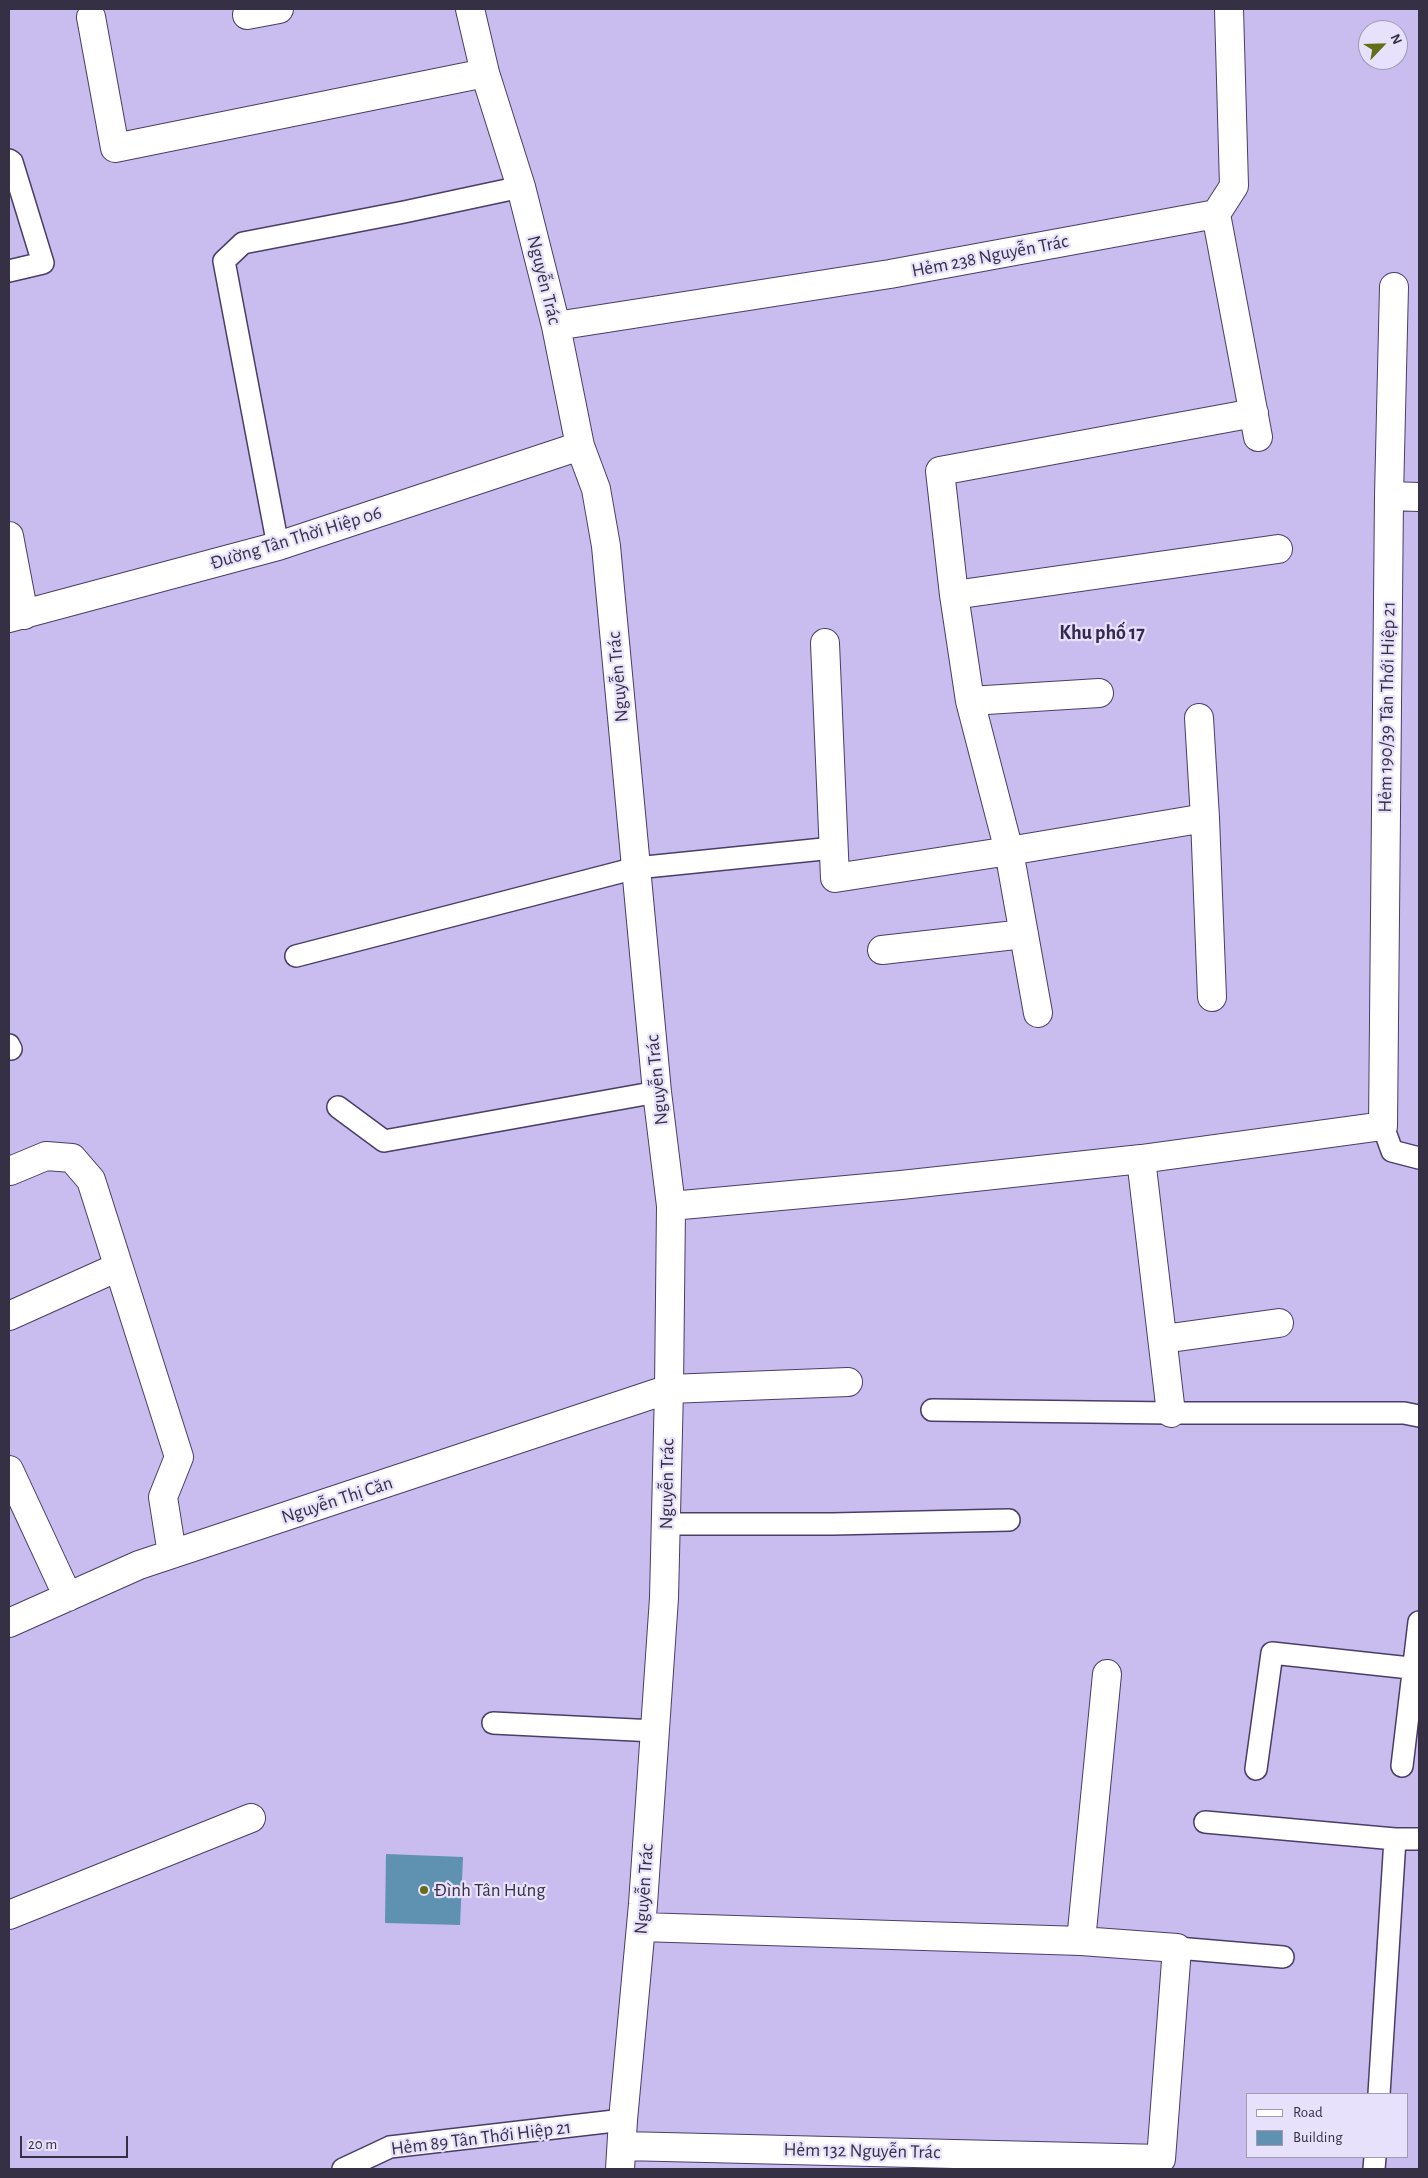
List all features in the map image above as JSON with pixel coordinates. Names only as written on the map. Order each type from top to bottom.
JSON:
[{"type":"street","points":[[246,15],[279,9]]},
{"type":"street","name":"Nguyễn Trác","points":[[470,9],[485,73],[521,187],[556,326],[580,446],[596,489],[606,546],[657,1092],[671,1206],[664,1598],[641,1926],[622,2145]]},
{"type":"street","points":[[1038,1013],[1009,851],[970,701],[954,595],[940,471],[1256,425],[1216,214],[1234,186],[1229,9]]},
{"type":"street","points":[[91,17],[116,148],[485,73]]},
{"type":"street","name":"Hẻm 238 Nguyễn Trác","points":[[556,326],[890,274],[1216,214]]},
{"type":"street","name":"Hẻm 190/39 Tân Thới Hiệp 21","points":[[1384,1126],[1389,496],[1394,287]]},
{"type":"street","name":"Đường Tân Thời Hiệp 06","points":[[16,616],[278,546],[580,446]]},
{"type":"street","points":[[1389,496],[1419,496]]},
{"type":"street","points":[[9,536],[16,616]]},
{"type":"street","points":[[954,595],[1278,550]]},
{"type":"street","points":[[825,643],[835,878],[1205,818]]},
{"type":"street","points":[[970,701],[1099,693]]},
{"type":"street","points":[[1198,718],[1205,818],[1212,998]]},
{"type":"street","points":[[882,950],[1024,934]]},
{"type":"street","points":[[671,1206],[901,1185],[1142,1159],[1384,1126]]},
{"type":"street","points":[[10,1171],[46,1156],[72,1158],[91,1180],[179,1457],[163,1498],[172,1554]]},
{"type":"street","points":[[1142,1159],[1171,1413]]},
{"type":"street","points":[[9,1316],[118,1267]]},
{"type":"street","points":[[1162,1338],[1280,1323]]},
{"type":"street","name":"Nguyễn Thị Căn","points":[[9,1623],[139,1565],[669,1389],[848,1382]]},
{"type":"street","points":[[9,1470],[68,1597]]},
{"type":"street","points":[[1081,1941],[1107,1674]]},
{"type":"street","points":[[9,1915],[251,1818]]},
{"type":"street","points":[[641,1926],[1081,1941],[1178,1948]]},
{"type":"street","name":"Hẻm 132 Nguyễn Trác","points":[[622,2145],[1161,2164],[1178,1948]]},
{"type":"lane","points":[[9,160],[12,162],[43,263],[9,270]]},
{"type":"lane","points":[[278,546],[224,261],[243,242],[404,212],[521,187]]},
{"type":"lane","points":[[296,956],[636,868],[834,848]]},
{"type":"lane","points":[[338,1107],[384,1140],[657,1092]]},
{"type":"lane","points":[[1384,1126],[1392,1151],[1419,1158]]},
{"type":"lane","points":[[932,1410],[1404,1413],[1419,1416]]},
{"type":"lane","points":[[666,1524],[833,1524],[1008,1520]]},
{"type":"lane","points":[[1402,1766],[1416,1669],[1419,1622]]},
{"type":"lane","points":[[1256,1769],[1272,1653],[1416,1669]]},
{"type":"lane","points":[[494,1723],[655,1731]]},
{"type":"lane","points":[[1204,1822],[1395,1839],[1419,1839]]},
{"type":"lane","points":[[1379,2093],[1395,1839]]},
{"type":"lane","points":[[1178,1948],[1283,1957]]},
{"type":"lane","name":"Hẻm 89 Tân Thới Hiệp 21","points":[[343,2169],[390,2147],[622,2145]]},
{"type":"building","name":"Đình Tân Hưng","points":[[386,1854],[463,1857],[460,1925],[385,1923]]},
{"type":"place","name":"Đình Tân Hưng","points":[[424,1890]]},
{"type":"district","name":"Khu phố 17","points":[[1102,633]]}]
